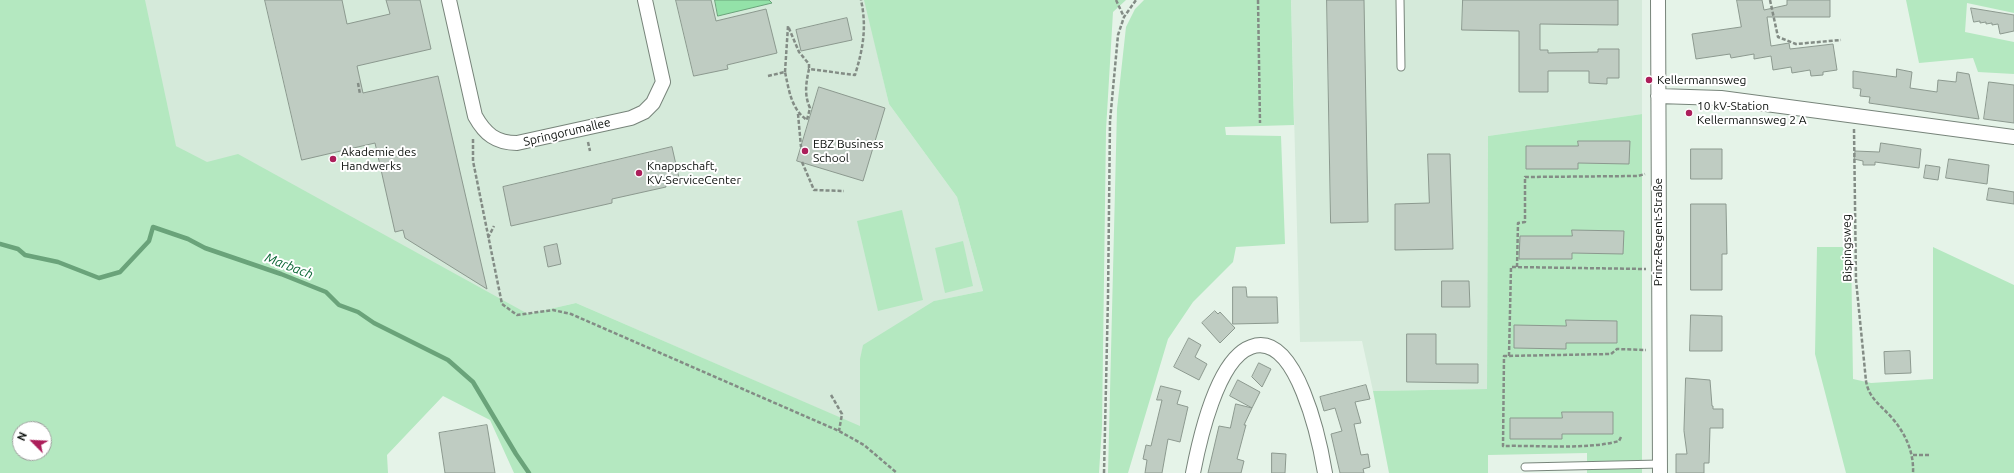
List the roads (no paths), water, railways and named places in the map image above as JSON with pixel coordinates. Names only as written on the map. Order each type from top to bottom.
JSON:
[{"type":"street","name":"Springorumallee","points":[[449,0],[476,116],[482,128],[491,137],[508,143],[524,142],[631,118],[644,112],[653,103],[662,82],[645,0]]},
{"type":"street","name":"Prinz-Regent-Straße","points":[[1658,0],[1658,350],[1660,468]]},
{"type":"street","points":[[1658,96],[1721,98],[2014,137]]},
{"type":"street","points":[[1193,473],[1210,406],[1226,373],[1242,352],[1250,347],[1261,345],[1271,347],[1279,353],[1290,367],[1301,387],[1313,421],[1325,473]]},
{"type":"lane","points":[[1400,0],[1401,67]]},
{"type":"lane","name":"Prinz-Regent-Straße","points":[[1525,468],[1660,468]]},
{"type":"waterway","name":"Marbach","points":[[0,244],[18,249],[25,255],[58,262],[99,278],[120,272],[149,241],[153,227],[188,239],[205,248],[281,274],[326,292],[339,305],[358,312],[374,323],[448,360],[473,382],[529,473]]},
{"type":"place","name":"Kellermannsweg","points":[[1649,80]]},
{"type":"place","name":"10 kV-Station Kellermannsweg 2 A","points":[[1689,113]]},
{"type":"place","name":"EBZ Business School","points":[[805,151]]},
{"type":"place","name":"Akademie des Handwerks","points":[[333,159]]},
{"type":"place","name":"Knappschaft, KV-ServiceCenter","points":[[639,173]]}]
